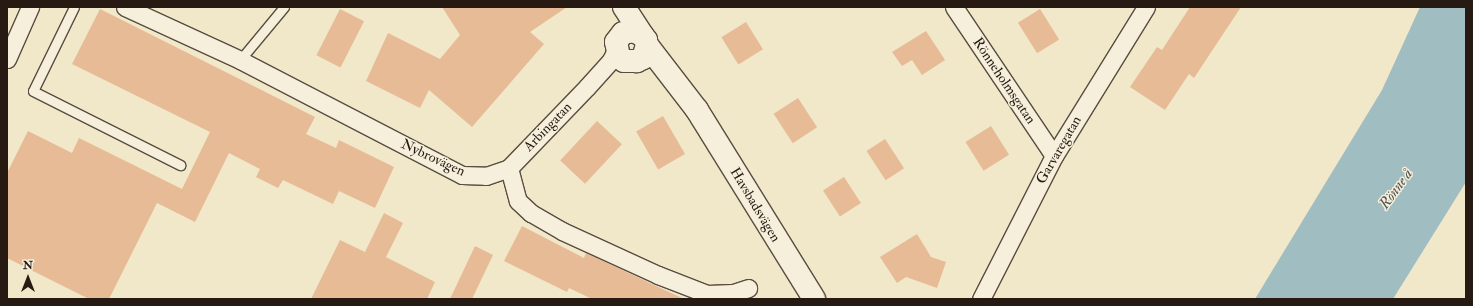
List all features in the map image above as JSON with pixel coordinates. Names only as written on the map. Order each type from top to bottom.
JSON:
[{"type":"street","points":[[7,59],[30,7]]},
{"type":"street","name":"Nybrovägen","points":[[125,7],[240,60],[462,175],[486,176],[509,168]]},
{"type":"street","points":[[612,7],[622,54]]},
{"type":"street","name":"Havsbadsvägen","points":[[624,7],[645,41],[697,110],[814,299]]},
{"type":"street","name":"Rönneholmsgatan","points":[[954,7],[1054,156]]},
{"type":"street","name":"Garvaregatan","points":[[981,299],[1054,156],[1146,7]]},
{"type":"street","points":[[622,54],[618,37],[628,31],[645,41]]},
{"type":"street","name":"Arbingatan","points":[[509,168],[611,60],[622,54]]},
{"type":"street","name":"Havsbadsvägen","points":[[622,54],[653,75],[697,110]]},
{"type":"street","points":[[509,168],[518,201],[531,213],[569,234],[658,275],[707,294],[732,293],[748,288]]},
{"type":"lane","points":[[74,7],[33,91],[180,165]]},
{"type":"lane","points":[[240,60],[284,7]]},
{"type":"water","name":"Rönne å","points":[[1420,7],[1466,7],[1466,182],[1393,299],[1255,299],[1382,90]]},
{"type":"building","points":[[442,7],[567,7],[530,32],[544,44],[472,127],[429,90],[420,108],[366,81],[388,33],[440,59],[460,35]]},
{"type":"building","points":[[1190,7],[1241,7],[1194,78],[1189,74],[1165,110],[1130,87],[1157,47],[1162,50]]},
{"type":"building","points":[[100,9],[315,117],[306,134],[336,148],[339,140],[394,167],[375,208],[339,191],[333,204],[283,180],[278,188],[256,177],[260,169],[229,153],[195,222],[157,203],[109,299],[89,299],[7,258],[7,173],[28,131],[72,153],[79,138],[182,189],[210,132],[72,64]]},
{"type":"building","points":[[340,9],[364,21],[340,68],[316,55]]},
{"type":"building","points":[[1040,9],[1059,40],[1037,53],[1018,23]]},
{"type":"building","points":[[746,22],[763,49],[738,65],[721,37]]},
{"type":"building","points":[[926,31],[945,60],[922,75],[912,60],[902,66],[892,52]]},
{"type":"building","points":[[798,98],[817,127],[793,143],[774,114]]},
{"type":"building","points":[[663,116],[685,154],[658,170],[636,132]]},
{"type":"building","points":[[597,121],[622,144],[585,184],[560,160]]},
{"type":"building","points":[[991,126],[1009,155],[984,171],[966,142]]},
{"type":"building","points":[[885,139],[904,168],[886,180],[867,151]]},
{"type":"building","points":[[844,177],[861,203],[840,217],[823,191]]},
{"type":"building","points":[[384,213],[403,223],[386,257],[435,282],[427,299],[311,299],[340,240],[365,252]]},
{"type":"building","points":[[522,226],[584,258],[586,253],[684,299],[592,299],[569,288],[567,292],[504,261]]},
{"type":"building","points":[[917,234],[931,257],[946,262],[937,288],[906,277],[897,283],[880,257]]},
{"type":"building","points":[[475,246],[493,255],[472,299],[450,299]]}]
